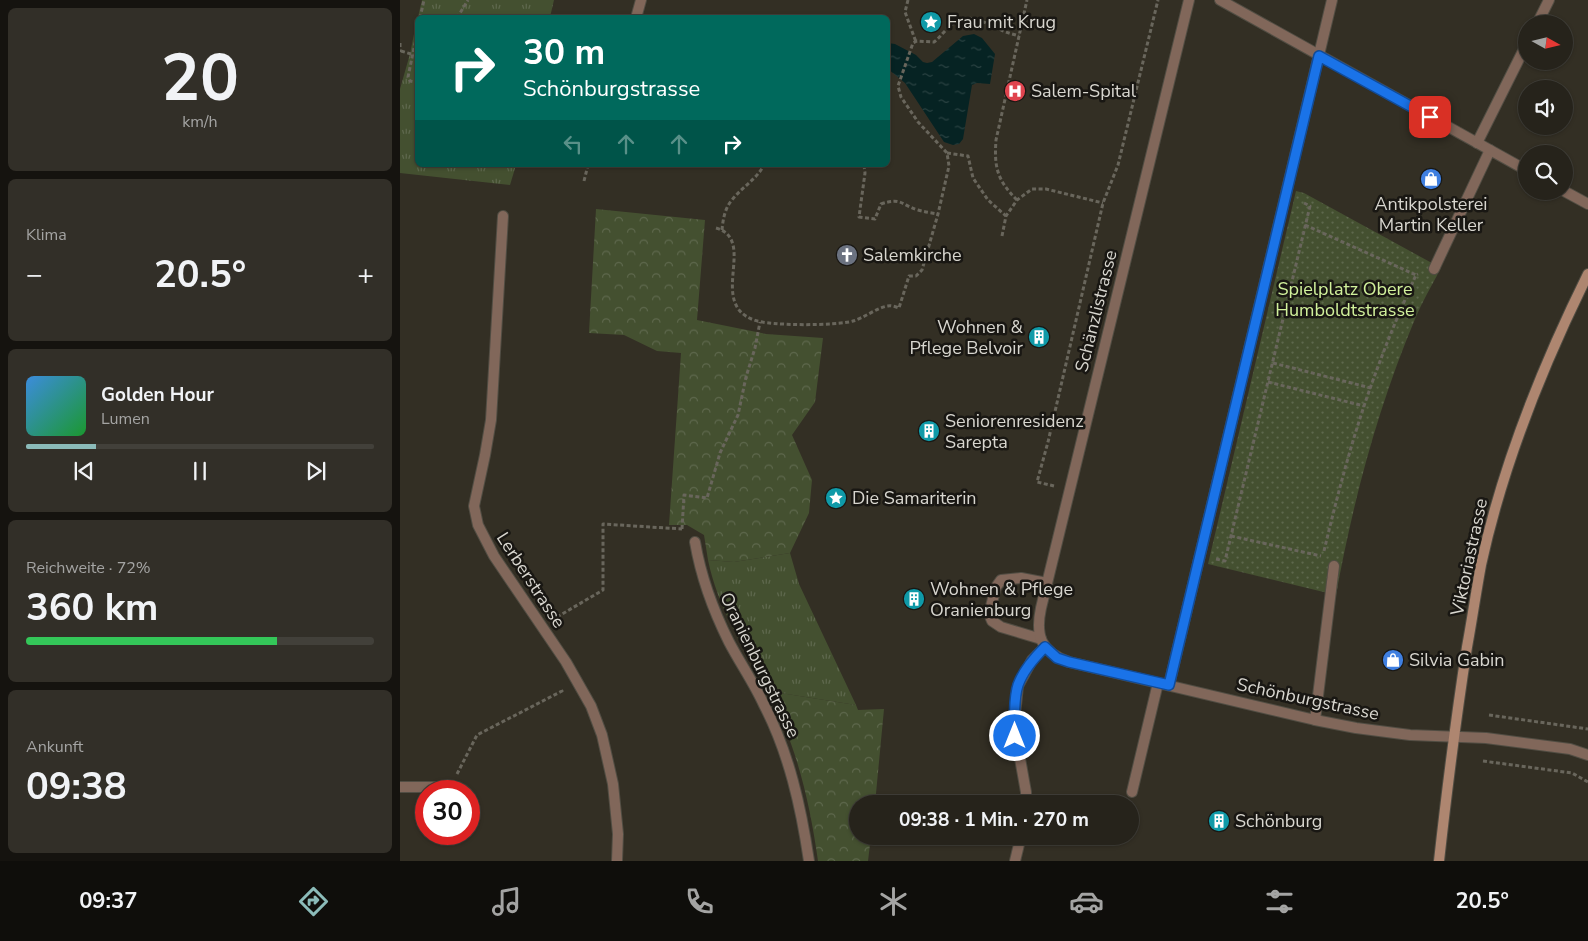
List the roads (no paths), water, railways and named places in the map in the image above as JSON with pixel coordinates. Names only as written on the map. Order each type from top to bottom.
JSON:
[{"type":"main road","name":"Viktoriastrasse","points":[[1439,861],[1453,737],[1478,581],[1500,494],[1509,462],[1534,393],[1588,274]]},
{"type":"street","points":[[637,15],[641,0]]},
{"type":"street","name":"Schänzlistrasse","points":[[1042,639],[1040,615],[1047,583],[1189,0]]},
{"type":"street","points":[[1220,0],[1518,166]]},
{"type":"street","points":[[1169,685],[1332,0]]},
{"type":"street","points":[[1542,15],[1549,0]]},
{"type":"street","points":[[1477,143],[1518,61]]},
{"type":"street","points":[[1434,269],[1490,150]]},
{"type":"street","points":[[1573,196],[1588,204]]},
{"type":"street","name":"Lerberstrasse","points":[[504,216],[491,420],[474,500],[474,512],[484,539],[494,556],[566,662],[591,706],[602,735],[613,784],[618,834],[617,861]]},
{"type":"street","name":"Oranienburgstrasse","points":[[694,542],[704,584],[713,608],[729,643],[765,705],[790,768],[809,861]]},
{"type":"street","points":[[1315,720],[1334,566]]},
{"type":"street","name":"Schönburgstrasse","points":[[1047,583],[1021,578],[1002,580],[996,586],[989,614],[992,621],[1001,627],[1042,639],[1057,658],[1069,662],[1315,720],[1410,735],[1486,738],[1570,749],[1588,755]]},
{"type":"street","points":[[1026,795],[1014,725],[1018,686],[1042,639]]},
{"type":"street","points":[[1132,792],[1158,683]]},
{"type":"street","points":[[400,787],[415,787]]},
{"type":"street","points":[[1015,861],[1019,845]]},
{"type":"water","points":[[974,34],[982,38],[995,54],[990,84],[977,83],[972,85],[963,139],[959,144],[953,145],[944,142],[905,83],[890,71],[890,43],[916,55],[923,62],[927,63],[932,62],[963,36]]},
{"type":"place","name":"Frau mit Krug","points":[[931,22]]},
{"type":"place","name":"Salem-Spital","points":[[1015,91]]},
{"type":"place","name":"Antikpolsterei Martin Keller","points":[[1431,179]]},
{"type":"place","name":"Salemkirche","points":[[847,255]]},
{"type":"place","name":"Wohnen & Pflege Belvoir","points":[[1039,337]]},
{"type":"place","name":"Seniorenresidenz Sarepta","points":[[929,431]]},
{"type":"place","name":"Die Samariterin","points":[[836,498]]},
{"type":"place","name":"Wohnen & Pflege Oranienburg","points":[[914,599]]},
{"type":"place","name":"Silvia Gabin","points":[[1393,660]]},
{"type":"place","name":"Schönburg","points":[[1219,821]]},
{"type":"park label","name":"Spielplatz Obere Humboldtstrasse","points":[[1345,299]]}]
